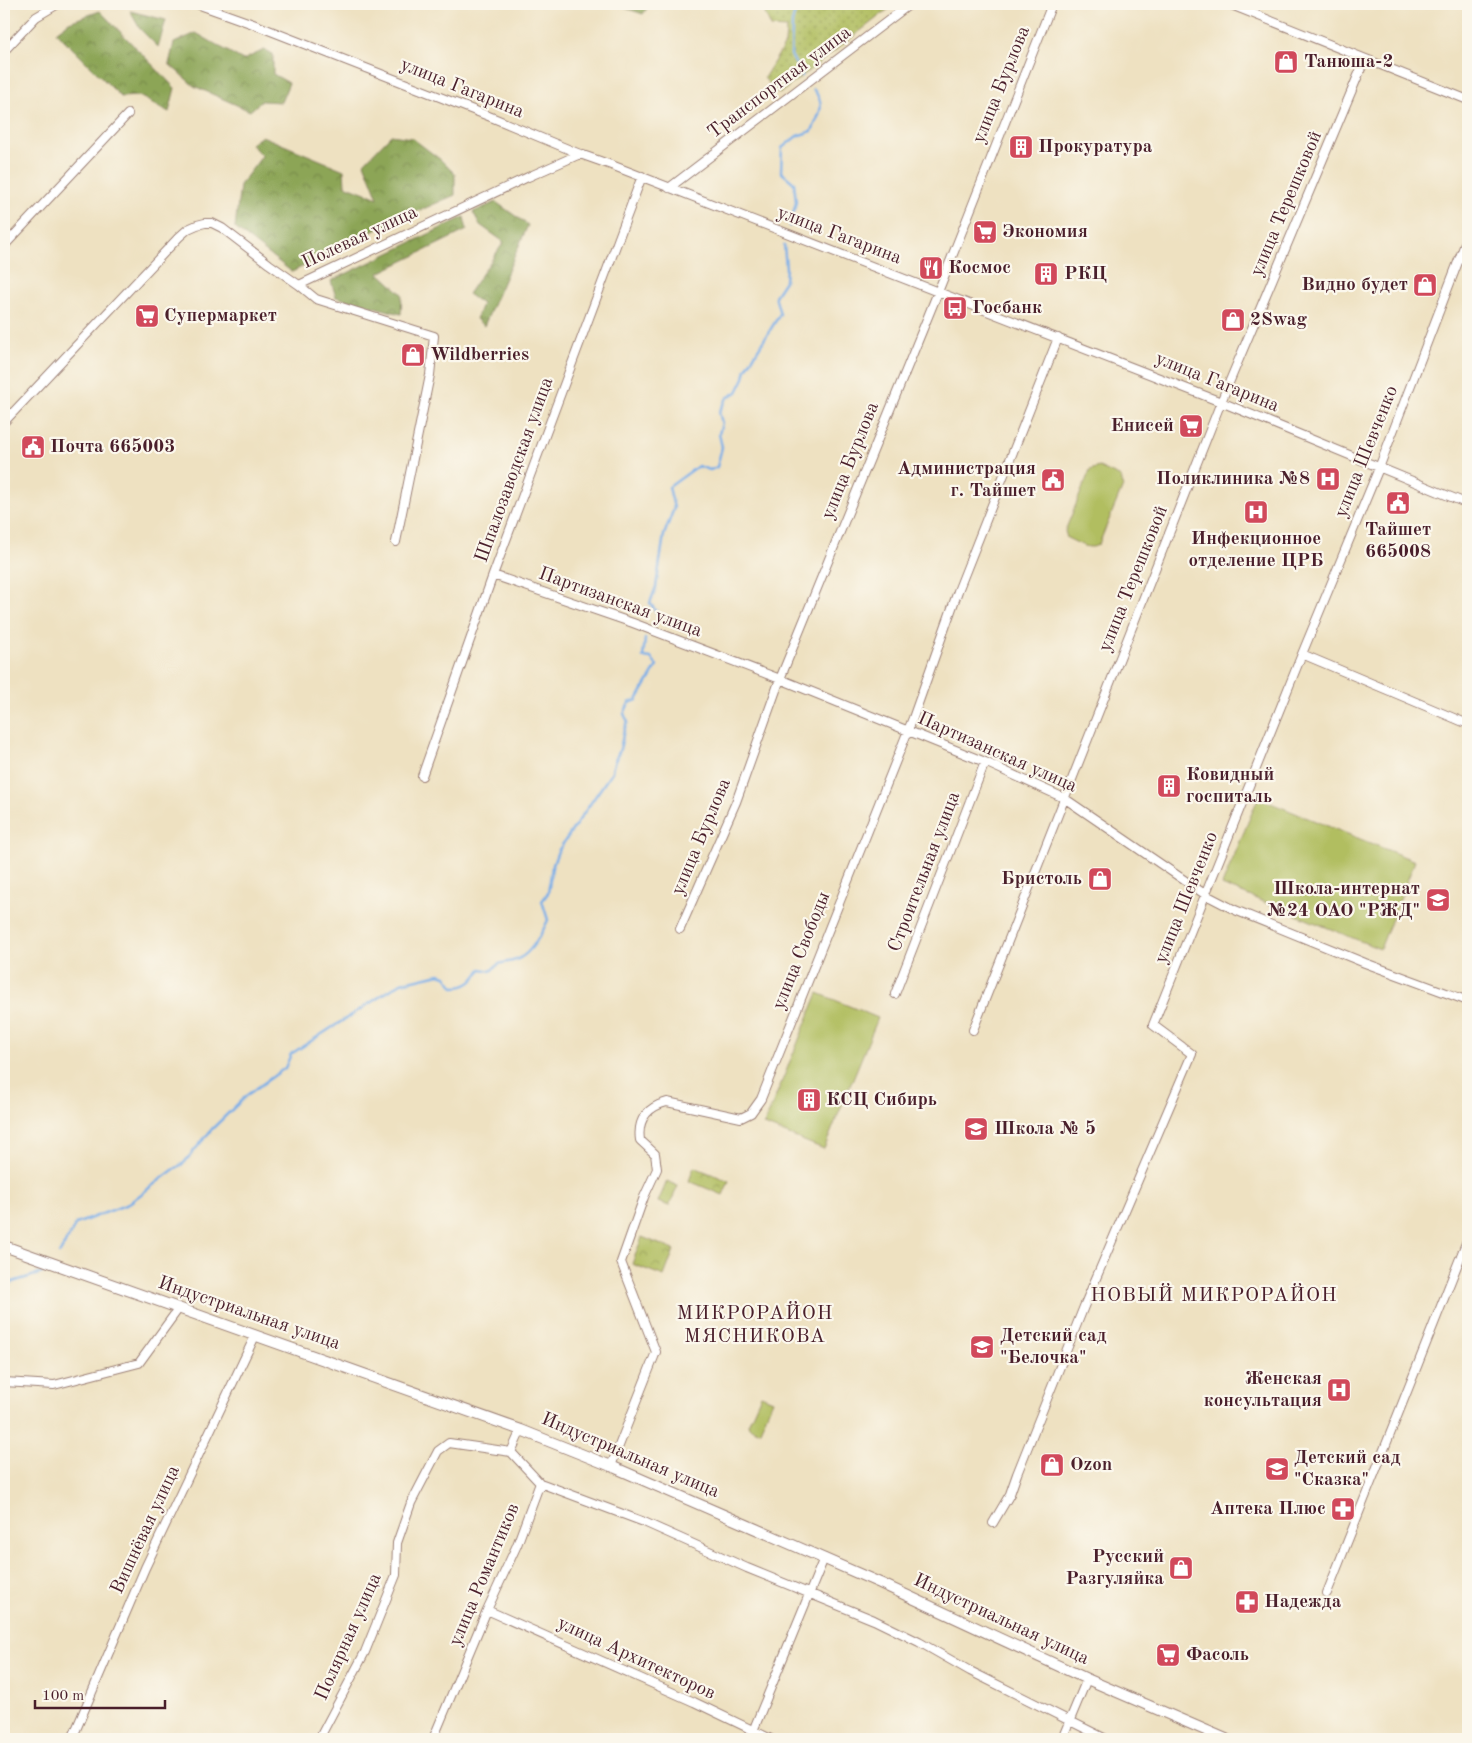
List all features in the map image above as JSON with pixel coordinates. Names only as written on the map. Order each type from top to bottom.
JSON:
[{"type":"street","points":[[4,51],[36,17],[58,4]]},
{"type":"street","name":"улица Гагарина","points":[[197,4],[253,24],[580,154],[642,176],[1222,402],[1468,504]]},
{"type":"street","name":"Транспортная улица","points":[[669,188],[910,4]]},
{"type":"street","name":"улица Бурлова","points":[[680,929],[736,802],[780,679],[938,292],[1052,4]]},
{"type":"street","points":[[1229,4],[1468,100]]},
{"type":"street","name":"улица Терешковой","points":[[973,1030],[1222,402],[1366,59]]},
{"type":"street","points":[[4,246],[128,114]]},
{"type":"street","name":"Полевая улица","points":[[4,422],[179,237],[192,227],[212,223],[222,228],[299,285],[580,154]]},
{"type":"street","name":"Шпалозаводская улица","points":[[422,776],[493,575],[642,176]]},
{"type":"street","name":"улица Шевченко","points":[[993,1523],[1010,1494],[1085,1304],[1192,1054],[1153,1025],[1379,468],[1468,236]]},
{"type":"street","points":[[299,285],[316,300],[434,336],[430,375],[396,542]]},
{"type":"street","name":"улица Свободы","points":[[611,1466],[656,1352],[621,1262],[644,1197],[657,1170],[655,1154],[640,1140],[640,1125],[645,1114],[658,1104],[667,1102],[742,1118],[751,1113],[761,1099],[908,730],[958,591],[1058,338]]},
{"type":"street","name":"Партизанская улица","points":[[493,575],[633,623],[780,679],[986,762],[1064,798],[1206,895],[1235,910],[1365,963],[1468,1001]]},
{"type":"street","points":[[1302,654],[1467,724],[1468,715]]},
{"type":"street","name":"Строительная улица","points":[[895,994],[986,762]]},
{"type":"street","points":[[1327,1593],[1468,1238]]},
{"type":"street","name":"Индустриальная улица","points":[[4,1246],[521,1430],[611,1466],[824,1558],[1087,1679],[1226,1739]]},
{"type":"street","points":[[4,1382],[54,1385],[139,1363],[179,1308]]},
{"type":"street","name":"Вишнёвая улица","points":[[72,1739],[145,1568],[255,1336]]},
{"type":"street","points":[[521,1430],[512,1452],[540,1483],[644,1522],[747,1568],[889,1627],[970,1671],[1106,1739]]},
{"type":"street","name":"Полярная улица","points":[[319,1739],[365,1652],[396,1575],[397,1543],[411,1503],[438,1451],[449,1443],[512,1452]]},
{"type":"street","name":"улица Романтиков","points":[[433,1739],[487,1610],[517,1545],[540,1483]]},
{"type":"street","points":[[753,1732],[824,1558]]},
{"type":"street","name":"улица Архитекторов","points":[[487,1610],[694,1702],[771,1739]]},
{"type":"street","points":[[1062,1739],[1087,1679]]},
{"type":"green space","points":[[613,4],[650,4],[643,14]]},
{"type":"green space","points":[[761,4],[895,4],[779,94],[764,78],[785,44],[786,28],[771,27]]},
{"type":"green space","points":[[100,11],[175,88],[169,112],[139,96],[121,97],[56,32],[69,22]]},
{"type":"green space","points":[[130,11],[166,20],[158,47],[140,29]]},
{"type":"green space","points":[[196,33],[243,60],[264,50],[273,54],[273,74],[289,83],[281,102],[261,101],[250,111],[194,86],[169,64],[174,43]]},
{"type":"green space","points":[[391,135],[412,138],[441,160],[455,174],[455,195],[373,231],[292,272],[235,228],[240,185],[262,156],[251,144],[262,136],[344,170],[345,185],[378,198],[364,163]]},
{"type":"green space","points":[[496,202],[528,225],[484,326],[476,319],[482,304],[468,294],[504,242],[480,225],[473,212]]},
{"type":"green space","points":[[464,217],[467,230],[379,273],[402,294],[401,314],[336,297],[331,281]]},
{"type":"green space","points":[[1099,467],[1121,477],[1123,486],[1099,544],[1088,547],[1067,538],[1065,531],[1090,470]]},
{"type":"green space","points":[[1258,798],[1415,861],[1380,949],[1222,885]]},
{"type":"green space","points":[[818,993],[878,1018],[824,1149],[764,1125]]},
{"type":"green space","points":[[694,1167],[729,1181],[723,1195],[689,1181]]},
{"type":"green space","points":[[667,1181],[678,1186],[669,1206],[658,1202]]},
{"type":"green space","points":[[642,1237],[674,1250],[664,1276],[632,1264]]},
{"type":"green space","points":[[761,1395],[773,1400],[758,1431],[749,1427],[748,1424]]},
{"type":"waterway","points":[[797,4],[792,23],[791,55],[802,76]]},
{"type":"waterway","points":[[790,226],[796,202],[794,183],[781,172],[782,148],[797,136],[812,131],[821,105],[813,89]]},
{"type":"waterway","points":[[658,614],[650,603],[656,587],[664,535],[674,508],[669,487],[698,466],[710,470],[717,467],[722,447],[719,434],[722,423],[719,412],[727,398],[737,392],[746,369],[780,314],[775,296],[785,281],[784,245]]},
{"type":"waterway","points":[[59,1254],[76,1224],[128,1204],[184,1163],[212,1129],[247,1095],[285,1068],[291,1054],[401,983],[439,974],[446,976],[454,987],[463,986],[473,980],[481,969],[491,971],[500,964],[516,960],[531,949],[548,920],[542,901],[548,893],[552,867],[558,851],[612,772],[628,722],[624,714],[629,703],[637,700],[657,666],[651,658],[643,657],[645,639]]},
{"type":"waterway","points":[[4,1281],[6,1284],[42,1273]]},
{"type":"place","name":"Танюша-2","points":[[1286,62]]},
{"type":"place","name":"Прокуратура","points":[[1021,147]]},
{"type":"place","name":"Экономия","points":[[985,232]]},
{"type":"place","name":"Космос","points":[[931,268]]},
{"type":"place","name":"РКЦ","points":[[1046,274]]},
{"type":"place","name":"Видно будет","points":[[1425,285]]},
{"type":"place","name":"Госбанк","points":[[955,308]]},
{"type":"place","name":"Супермаркет","points":[[147,316]]},
{"type":"place","name":"2Swag","points":[[1233,320]]},
{"type":"place","name":"Wildberries","points":[[413,355]]},
{"type":"place","name":"Енисей","points":[[1191,426]]},
{"type":"place","name":"Почта 665003","points":[[33,447]]},
{"type":"place","name":"Поликлиника №8","points":[[1328,479]]},
{"type":"place","name":"Администрация г. Тайшет","points":[[1053,480]]},
{"type":"place","name":"Тайшет 665008","points":[[1398,503]]},
{"type":"place","name":"Инфекционное отделение ЦРБ","points":[[1256,512]]},
{"type":"place","name":"Ковидный госпиталь","points":[[1169,786]]},
{"type":"place","name":"Бристоль","points":[[1100,879]]},
{"type":"place","name":"Школа-интернат №24 ОАО \"РЖД\"","points":[[1438,900]]},
{"type":"place","name":"КСЦ Сибирь","points":[[809,1100]]},
{"type":"place","name":"Школа № 5","points":[[976,1129]]},
{"type":"place","name":"Детский сад \"Белочка\"","points":[[982,1347]]},
{"type":"place","name":"Женская консультация","points":[[1339,1390]]},
{"type":"place","name":"Ozon","points":[[1052,1465]]},
{"type":"place","name":"Детский сад \"Сказка\"","points":[[1277,1469]]},
{"type":"place","name":"Аптека Плюс","points":[[1343,1509]]},
{"type":"place","name":"Русский Разгуляйка","points":[[1181,1568]]},
{"type":"place","name":"Надежда","points":[[1247,1602]]},
{"type":"place","name":"Фасоль","points":[[1168,1655]]},
{"type":"district","name":"НОВЫЙ МИКРОРАЙОН","points":[[1214,1296]]},
{"type":"district","name":"МИКРОРАЙОН МЯСНИКОВА","points":[[755,1326]]}]
